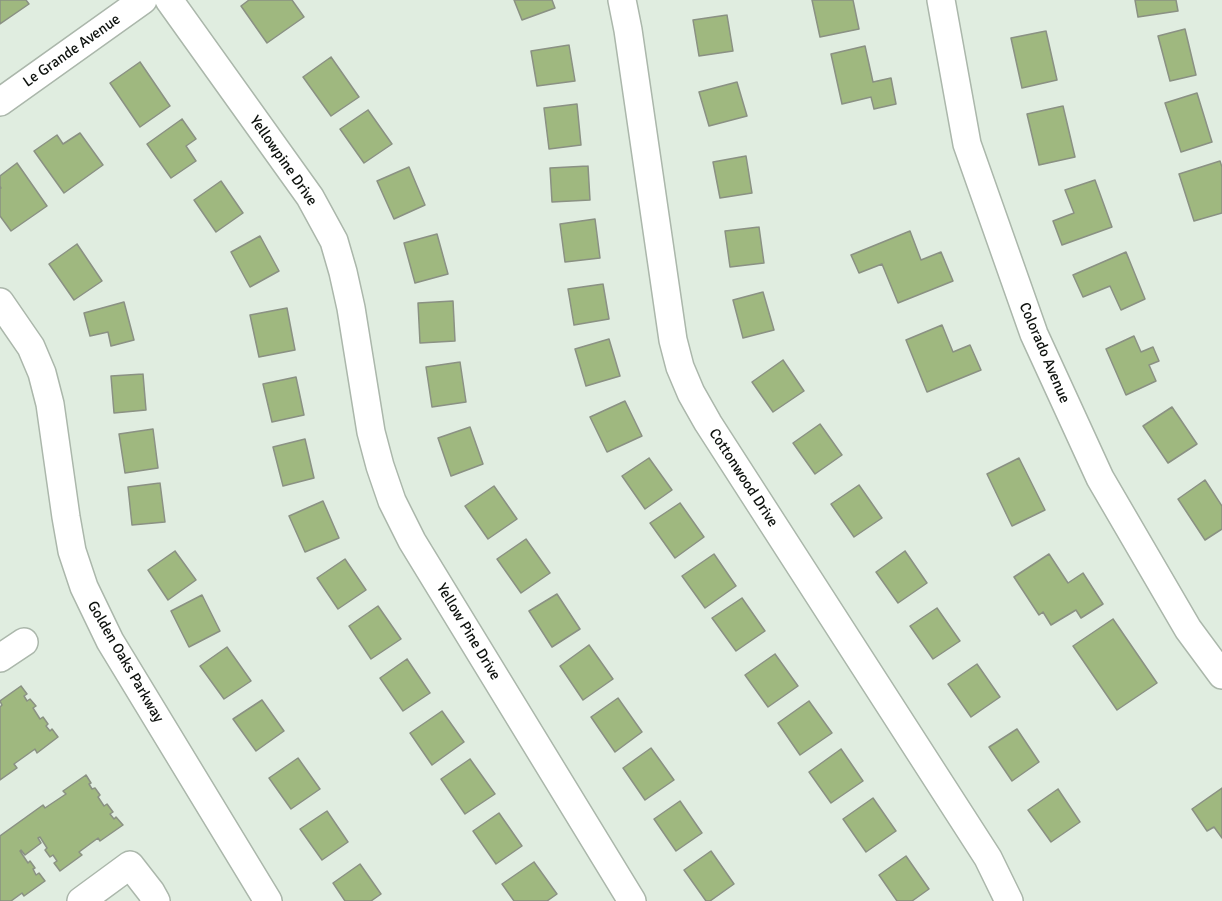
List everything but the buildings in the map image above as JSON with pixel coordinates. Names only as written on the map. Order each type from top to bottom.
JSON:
[{"type":"street","name":"Le Grande Avenue","points":[[0,102],[143,0]]},
{"type":"street","name":"Yellowpine Drive","points":[[169,0],[310,197],[333,241],[345,281],[356,341]]},
{"type":"street","name":"Cottonwood Drive","points":[[622,0],[674,340],[680,367],[691,393],[708,423],[988,858],[1009,901]]},
{"type":"street","name":"Colorado Avenue","points":[[941,0],[967,144],[1034,334],[1100,478],[1188,629],[1222,675]]},
{"type":"street","name":"Golden Oaks Parkway","points":[[0,302],[31,348],[42,373],[50,404],[72,551],[95,612],[110,641],[268,901]]},
{"type":"street","name":"Yellow Pine Drive","points":[[356,341],[380,466],[397,511],[412,541],[632,901]]},
{"type":"street","points":[[0,658],[24,642]]},
{"type":"street","points":[[81,901],[130,865],[156,901]]}]
